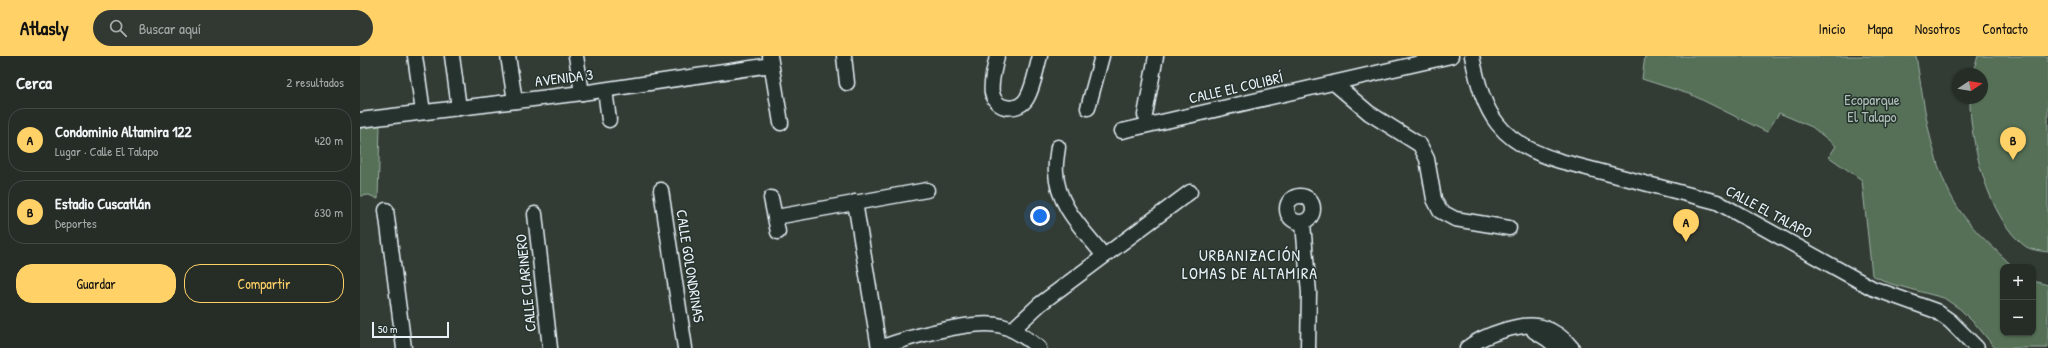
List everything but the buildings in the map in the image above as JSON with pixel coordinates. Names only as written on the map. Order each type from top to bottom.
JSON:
[{"type":"street","points":[[415,56],[423,112]]},
{"type":"street","points":[[452,56],[459,108]]},
{"type":"street","points":[[508,56],[515,101]]},
{"type":"street","points":[[576,56],[582,93]]},
{"type":"street","points":[[844,56],[847,83]]},
{"type":"street","points":[[997,56],[992,93],[996,101],[1002,106],[1010,108],[1023,103],[1028,96],[1040,56]]},
{"type":"street","points":[[1088,108],[1102,56]]},
{"type":"street","points":[[1145,115],[1156,56]]},
{"type":"street","name":"CALLE EL COLIBRÍ","points":[[1122,131],[1451,56]]},
{"type":"street","name":"CALLE EL TALAPO","points":[[1472,56],[1483,100],[1489,113],[1506,133],[1544,156],[1717,202],[1872,288],[1936,311],[1950,321],[1976,348]]},
{"type":"street","points":[[770,60],[781,123]]},
{"type":"street","name":"AVENIDA 3","points":[[360,120],[605,90],[770,60]]},
{"type":"street","points":[[1334,83],[1369,113],[1420,146],[1427,159],[1434,199],[1440,211],[1455,219],[1510,228]]},
{"type":"street","points":[[605,90],[609,120]]},
{"type":"street","points":[[1058,147],[1055,170],[1060,198],[1104,256]]},
{"type":"street","name":"CALLE GOLONDRINAS","points":[[661,190],[685,348]]},
{"type":"street","points":[[776,217],[927,190]]},
{"type":"street","points":[[1012,330],[1040,304],[1190,192]]},
{"type":"street","points":[[771,198],[778,232]]},
{"type":"street","points":[[855,202],[880,348],[898,341],[974,325],[1001,325],[1012,330],[1038,348]]},
{"type":"street","points":[[386,210],[404,348]]},
{"type":"street","name":"CALLE CLARINERO","points":[[535,214],[550,348]]},
{"type":"street","points":[[1303,223],[1309,286],[1308,348]]},
{"type":"street","points":[[1467,348],[1484,337],[1496,332],[1541,326],[1554,331],[1572,348]]},
{"type":"street","points":[[1526,327],[1547,339],[1558,348]]},
{"type":"green space","name":"Ecoparque El Talapo","points":[[1645,56],[1916,56],[1930,136],[1935,156],[1950,194],[1966,219],[2010,264],[2000,264],[2000,336],[2036,336],[2036,282],[2048,285],[2048,348],[1995,348],[1978,327],[1960,309],[1944,298],[1891,284],[1872,275],[1862,180],[1829,157],[1836,146],[1812,127],[1779,113],[1767,132],[1692,95],[1642,79]]},
{"type":"green space","points":[[1978,56],[2048,56],[2048,252],[2025,246],[2012,234],[2001,218],[1992,199],[1977,156],[1973,135],[1970,104],[1988,104],[1988,68],[1974,68]]},
{"type":"green space","points":[[380,125],[378,199],[369,195],[360,196],[360,128]]},
{"type":"place","name":"Estadio Cuscatlán","points":[[2013,160]]},
{"type":"place","name":"Condominio Altamira 122","points":[[1686,242]]},
{"type":"district","name":"URBANIZACIÓN LOMAS DE ALTAMIRA","points":[[1250,264]]}]
